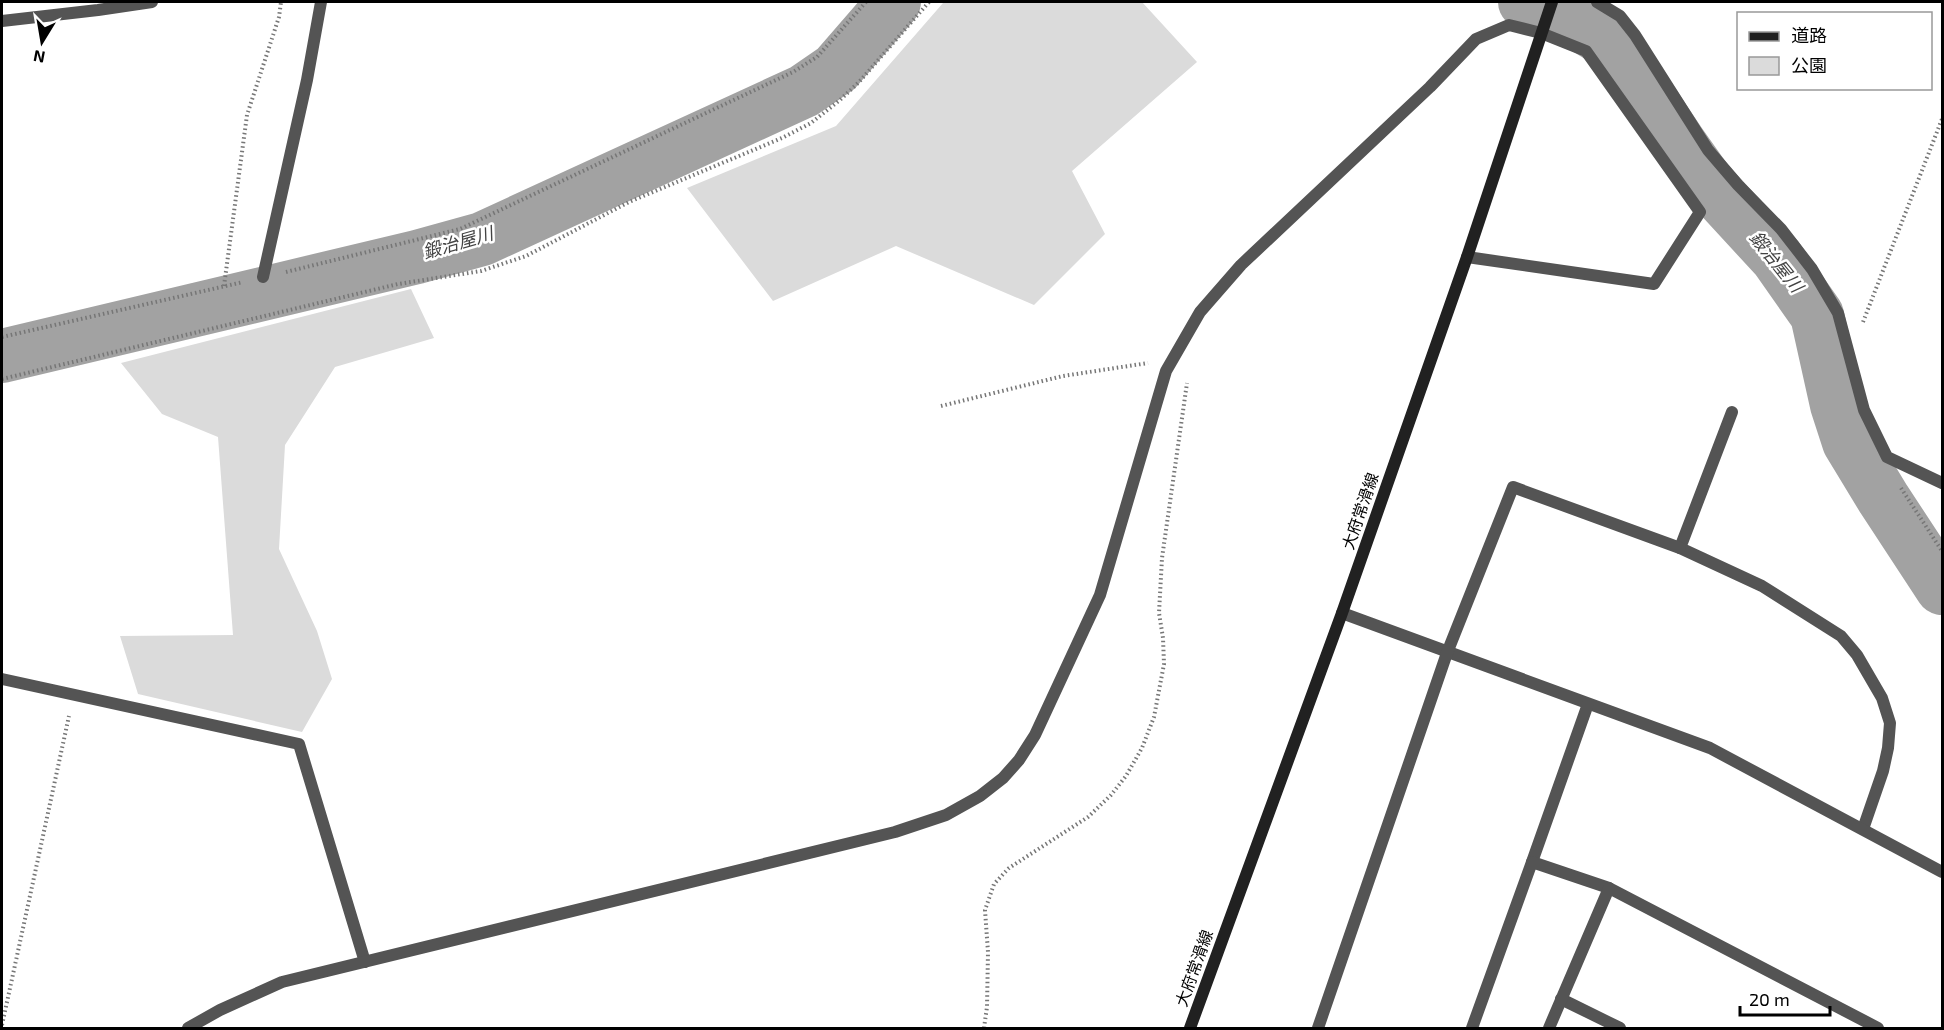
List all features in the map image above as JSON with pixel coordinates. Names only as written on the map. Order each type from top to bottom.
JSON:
[{"type":"main road","name":"大府常滑線","points":[[1190,1029],[1342,613],[1467,256],[1552,2]]},
{"type":"street","points":[[2,21],[152,2]]},
{"type":"street","points":[[263,277],[307,80],[321,2]]},
{"type":"street","points":[[1597,2],[1620,16],[1635,35],[1708,150],[1781,229],[1812,269],[1838,313],[1864,410],[1887,457],[1942,483]]},
{"type":"street","points":[[188,1029],[219,1010],[282,982],[895,832],[946,815],[980,796],[1019,760],[1035,735],[1100,595],[1166,371],[1200,312],[1241,265],[1430,87],[1476,39],[1509,25],[1542,29],[1586,51],[1700,212],[1654,284],[1467,256]]},
{"type":"street","points":[[1680,548],[1732,412]]},
{"type":"street","points":[[1318,1029],[1447,653],[1513,487],[1680,548],[1762,586],[1841,636],[1857,655],[1882,698],[1890,723],[1883,771],[1863,829]]},
{"type":"street","points":[[1342,613],[1710,748],[1942,872]]},
{"type":"street","points":[[2,679],[299,744],[365,962]]},
{"type":"street","points":[[1472,1029],[1587,704]]},
{"type":"street","points":[[1532,862],[1609,888],[1878,1029]]},
{"type":"street","points":[[1549,1029],[1609,888]]},
{"type":"street","points":[[1561,999],[1620,1029]]},
{"type":"path","points":[[224,286],[247,115],[279,17],[281,2]]},
{"type":"path","points":[[2,337],[460,229],[793,72],[817,57],[866,2]]},
{"type":"path","points":[[2,379],[398,284],[481,271],[526,256],[629,202],[782,138],[810,123],[859,82],[928,2]]},
{"type":"path","points":[[1844,334],[1861,328],[1942,119]]},
{"type":"path","points":[[1887,457],[1896,480],[1942,551]]},
{"type":"path","points":[[2,1025],[74,694]]},
{"type":"green space","points":[[1142,2],[1197,62],[1072,171],[1105,234],[1034,305],[896,246],[773,301],[687,188],[836,126],[943,3]]},
{"type":"green space","points":[[411,289],[434,338],[335,367],[285,445],[279,549],[317,631],[332,679],[302,732],[138,694],[120,636],[233,635],[218,437],[162,414],[121,363]]},
{"type":"waterway","name":"鍛治屋川","points":[[2,356],[417,257],[482,239],[804,91],[836,69],[894,2]]},
{"type":"waterway","name":"鍛治屋川","points":[[1525,2],[1576,22],[1614,45],[1707,182],[1777,258],[1817,315],[1837,405],[1849,442],[1942,588]]}]
